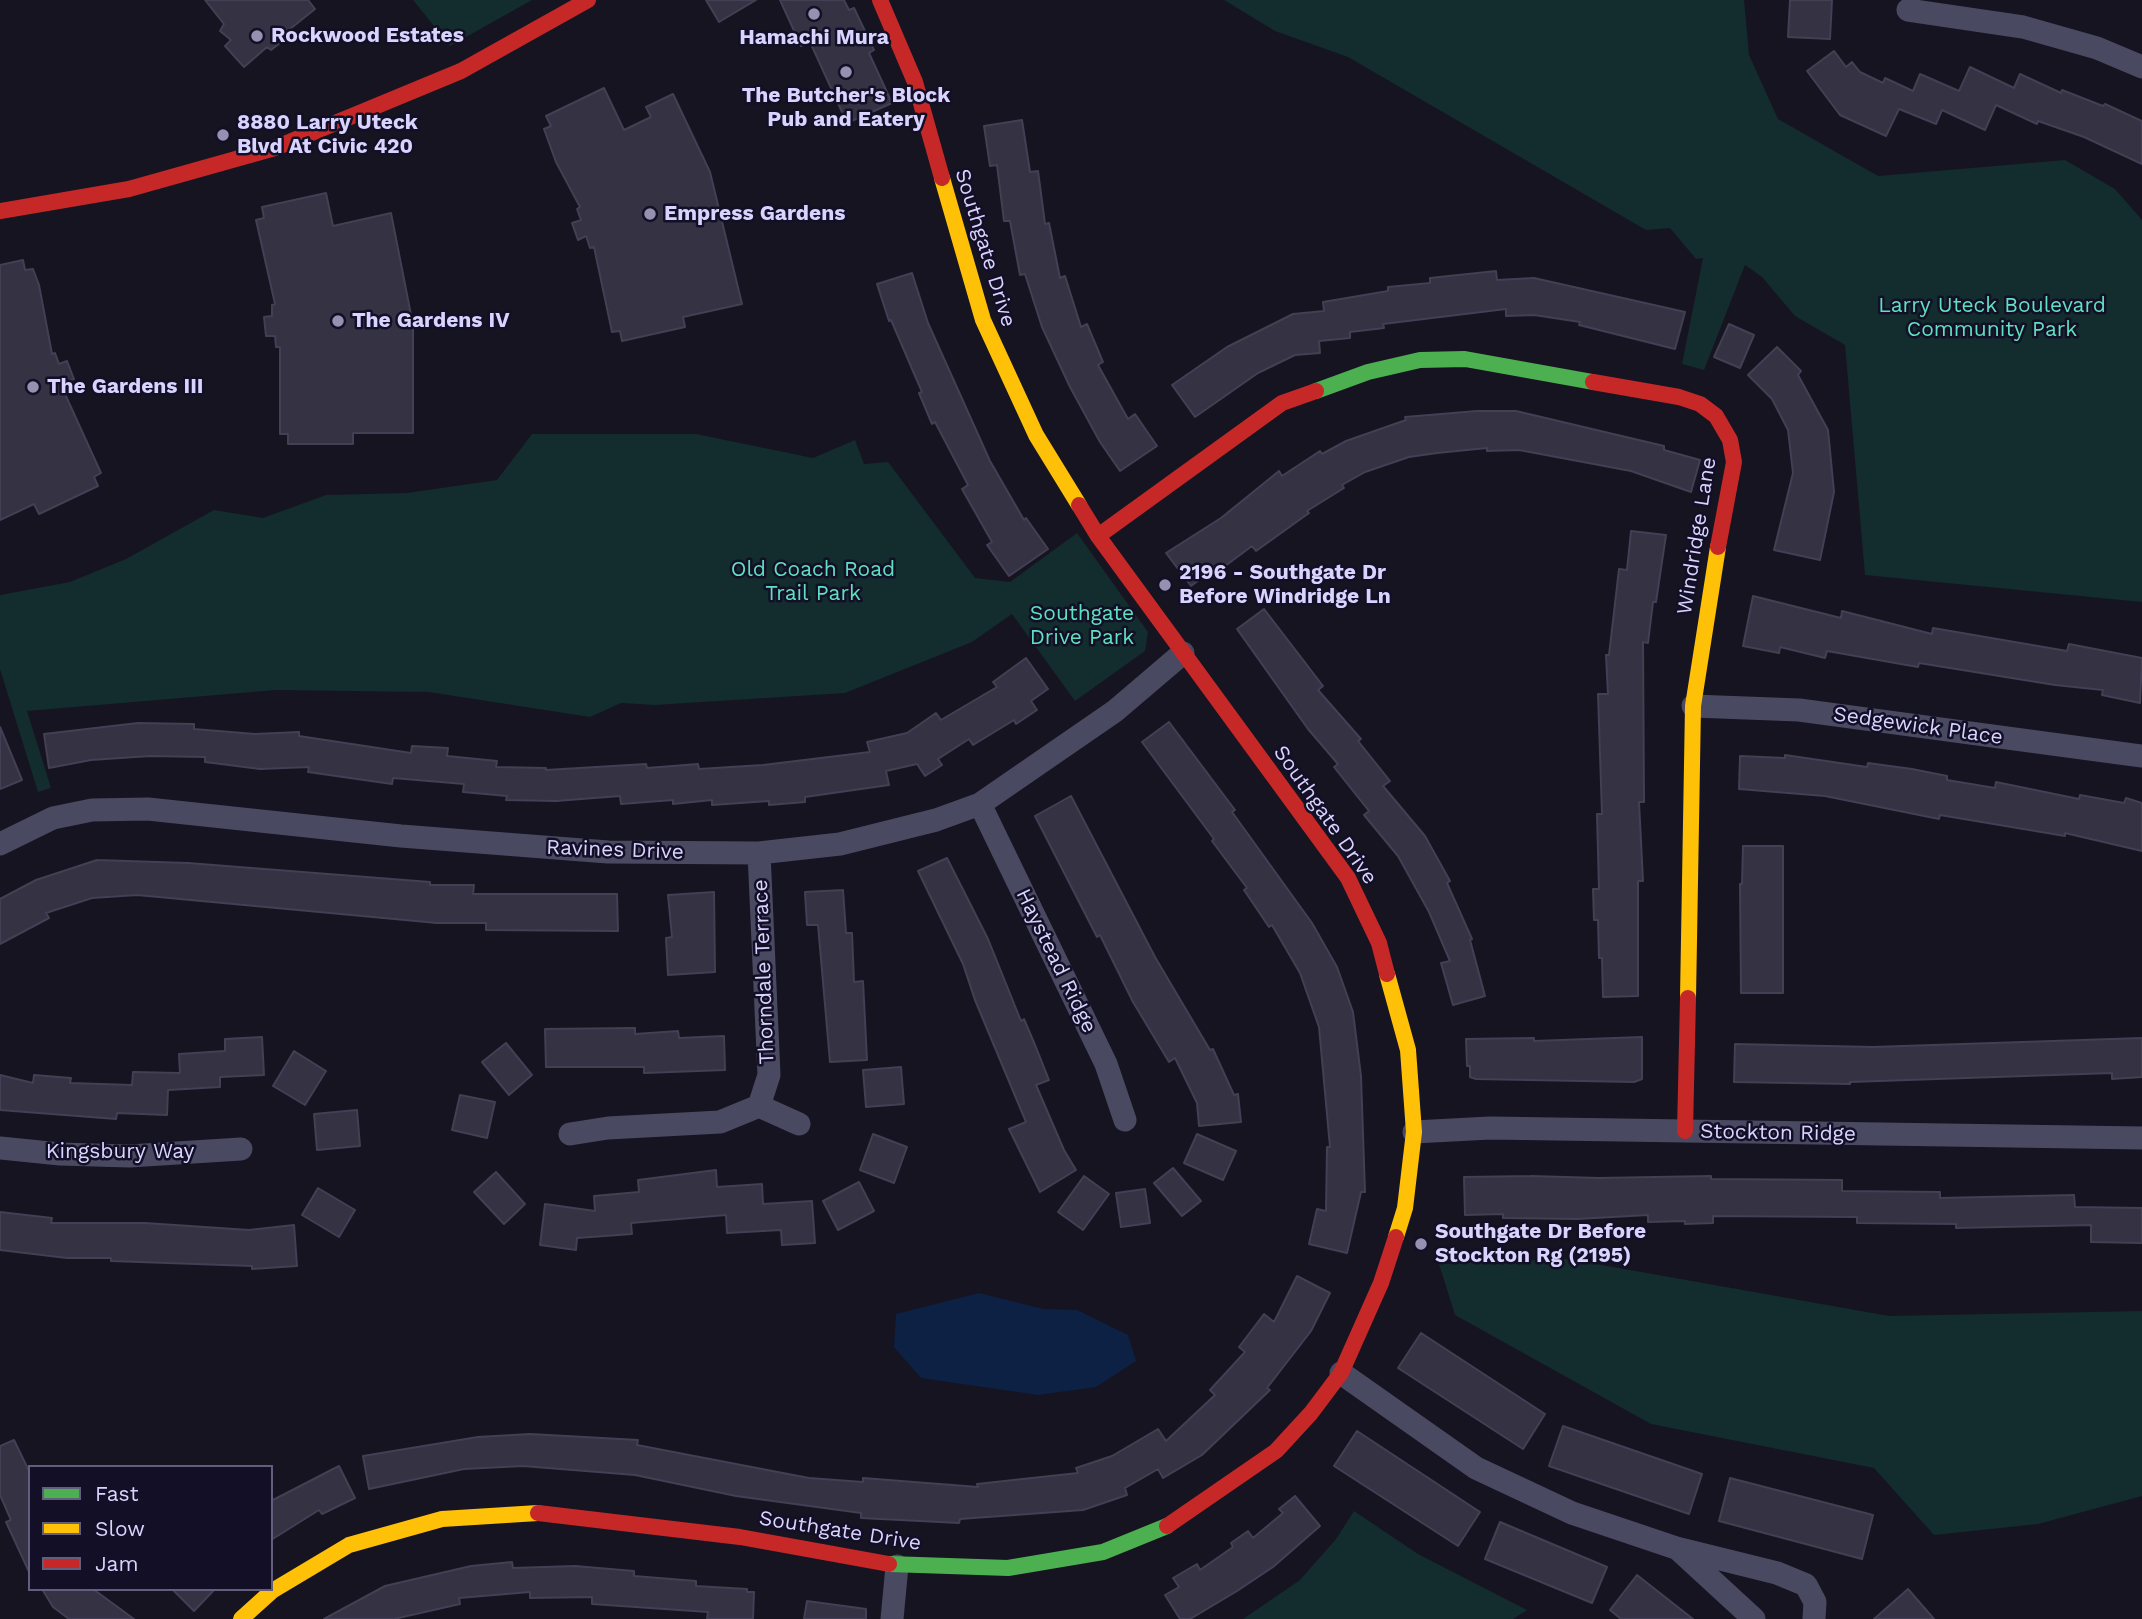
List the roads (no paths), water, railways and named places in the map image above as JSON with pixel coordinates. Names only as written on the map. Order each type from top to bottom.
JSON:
[{"type":"street","points":[[0,211],[129,189],[275,148],[461,71],[588,0]]},
{"type":"street","name":"Southgate Drive","points":[[273,1590],[349,1545],[442,1519],[546,1513],[740,1537],[897,1566],[1008,1568],[1103,1552],[1163,1528],[1276,1451],[1311,1413],[1341,1373],[1381,1283],[1405,1208],[1414,1132],[1408,1050],[1379,943],[1354,889],[1098,536],[1036,435],[983,320],[915,82],[880,0]]},
{"type":"street","points":[[1908,10],[2023,27],[2098,48],[2142,67]]},
{"type":"street","name":"Windridge Lane","points":[[1098,536],[1282,403],[1368,372],[1420,360],[1465,359],[1679,397],[1700,404],[1716,416],[1730,440],[1734,462],[1706,607],[1693,706],[1685,1131]]},
{"type":"street","name":"Ravines Drive","points":[[0,844],[53,818],[92,810],[148,809],[401,836],[608,852],[760,853],[840,845],[936,820],[980,804],[1115,710],[1183,653]]},
{"type":"street","name":"Sedgewick Place","points":[[1693,706],[1800,710],[2142,756]]},
{"type":"street","name":"Haystead Ridge","points":[[980,804],[1106,1065],[1125,1120]]},
{"type":"street","name":"Thorndale Terrace","points":[[759,1106],[769,1075],[760,853]]},
{"type":"street","points":[[570,1134],[608,1128],[720,1122],[759,1106],[799,1124]]},
{"type":"street","name":"Stockton Ridge","points":[[1414,1132],[1490,1128],[2142,1138]]},
{"type":"street","name":"Kingsbury Way","points":[[0,1148],[60,1154],[130,1156],[241,1149]]},
{"type":"street","points":[[1341,1373],[1476,1468],[1572,1513],[1676,1548],[1777,1573],[1806,1586],[1815,1602],[1814,1619]]},
{"type":"street","points":[[1676,1548],[1754,1619]]},
{"type":"street","points":[[892,1619],[897,1566]]},
{"type":"street","name":"Southgate Drive","points":[[241,1619],[272,1591]]},
{"type":"water","points":[[979,1293],[1043,1309],[1077,1310],[1128,1335],[1136,1361],[1096,1387],[1038,1395],[921,1378],[894,1347],[896,1314]]},
{"type":"place","name":"Hamachi Mura","points":[[814,14]]},
{"type":"place","name":"Rockwood Estates","points":[[257,36]]},
{"type":"place","name":"The Butcher's Block Pub and Eatery","points":[[846,72]]},
{"type":"place","name":"8880 Larry Uteck Blvd At Civic 420","points":[[223,135]]},
{"type":"place","name":"Empress Gardens","points":[[650,214]]},
{"type":"place","name":"The Gardens IV","points":[[338,321]]},
{"type":"place","name":"The Gardens III","points":[[33,387]]},
{"type":"place","name":"2196 - Southgate Dr Before Windridge Ln","points":[[1165,585]]},
{"type":"place","name":"Southgate Dr Before Stockton Rg (2195)","points":[[1421,1244]]},
{"type":"park label","name":"Larry Uteck Boulevard Community Park","points":[[1992,318]]},
{"type":"park label","name":"Old Coach Road Trail Park","points":[[813,582]]},
{"type":"park label","name":"Southgate Drive Park","points":[[1082,626]]}]
